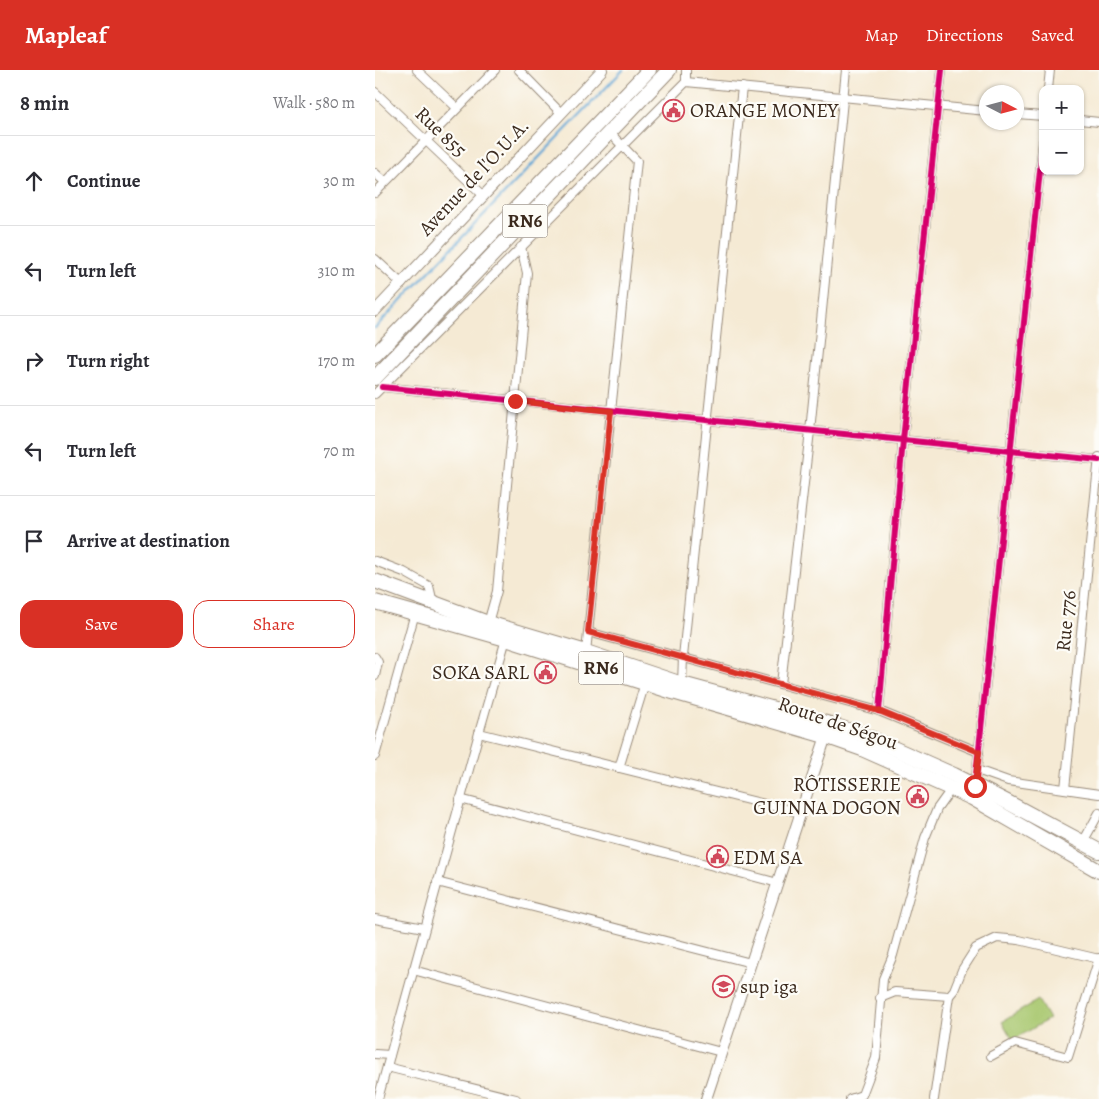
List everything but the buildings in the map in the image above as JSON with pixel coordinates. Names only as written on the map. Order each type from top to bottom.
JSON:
[{"type":"highway","name":"RN6","points":[[375,355],[649,70]]},
{"type":"highway","name":"RN6","points":[[378,384],[609,132],[670,70]]},
{"type":"highway","name":"Route de Ségou","points":[[375,581],[488,623],[586,652],[828,730],[862,749],[952,788],[1004,815],[1043,840],[1099,871]]},
{"type":"highway","name":"Route de Ségou","points":[[375,602],[506,639],[645,683],[828,730],[866,736],[975,786],[1099,852]]},
{"type":"street","points":[[417,70],[457,108]]},
{"type":"street","points":[[375,193],[495,70]]},
{"type":"street","points":[[519,70],[561,113]]},
{"type":"street","name":"Avenue de l'O.U.A.","points":[[375,311],[602,70]]},
{"type":"street","points":[[378,384],[521,246],[686,82],[686,70]]},
{"type":"street","points":[[781,684],[810,431],[846,70]]},
{"type":"street","points":[[879,711],[903,440],[942,70]]},
{"type":"street","points":[[1048,85],[1050,70]]},
{"type":"street","points":[[686,82],[979,110]]},
{"type":"street","points":[[682,684],[683,657],[742,87]]},
{"type":"street","name":"Rue 855","points":[[375,92],[484,196]]},
{"type":"street","points":[[1024,115],[1039,116]]},
{"type":"street","points":[[1084,120],[1099,122]]},
{"type":"street","points":[[586,652],[637,161],[609,132]]},
{"type":"street","points":[[375,172],[385,182]]},
{"type":"street","points":[[975,786],[1039,175]]},
{"type":"street","points":[[488,623],[497,591],[527,273],[521,246]]},
{"type":"street","points":[[375,258],[402,284]]},
{"type":"street","points":[[378,384],[611,411],[1099,459]]},
{"type":"street","name":"Rue 776","points":[[1065,789],[1099,459]]},
{"type":"street","points":[[375,560],[404,572],[429,586],[433,603]]},
{"type":"street","points":[[375,756],[415,614]]},
{"type":"street","points":[[588,632],[879,711],[979,752]]},
{"type":"street","points":[[378,1099],[506,639]]},
{"type":"street","points":[[375,657],[378,662],[375,676]]},
{"type":"street","points":[[619,768],[645,683]]},
{"type":"street","points":[[706,1099],[828,730]]},
{"type":"street","points":[[479,733],[801,813]]},
{"type":"street","points":[[977,770],[1008,781],[1099,794]]},
{"type":"street","points":[[850,1099],[861,1095],[877,1058],[883,979],[893,955],[925,838],[937,809],[952,788]]},
{"type":"street","points":[[460,799],[778,883]]},
{"type":"street","points":[[1083,842],[1099,813]]},
{"type":"street","points":[[437,882],[751,963]]},
{"type":"street","points":[[375,919],[425,928]]},
{"type":"street","points":[[934,1099],[949,996],[954,990],[962,970],[977,948],[997,938],[1019,940],[1099,959],[1068,1057],[1015,1043],[991,1056]]},
{"type":"street","points":[[413,970],[721,1052]]},
{"type":"street","points":[[881,998],[895,992],[949,996]]},
{"type":"street","points":[[375,1054],[390,1055]]},
{"type":"street","points":[[387,1067],[516,1099]]},
{"type":"green space","points":[[1038,1000],[1049,1019],[1013,1040],[1002,1022]]},
{"type":"waterway","points":[[375,328],[623,70]]},
{"type":"cycle path","points":[[879,711],[903,440],[942,70]]},
{"type":"cycle path","points":[[975,786],[1040,175]]},
{"type":"cycle path","points":[[382,387],[1099,460]]},
{"type":"place","name":"ORANGE MONEY","points":[[674,110]]},
{"type":"place","name":"SOKA SARL","points":[[545,672]]},
{"type":"place","name":"RÔTISSERIE GUINNA DOGON","points":[[917,796]]},
{"type":"place","name":"EDM SA","points":[[717,857]]},
{"type":"place","name":"sup iga","points":[[724,986]]},
{"type":"route","points":[[515,401],[611,411],[588,632],[879,711],[979,752],[975,786]]}]
